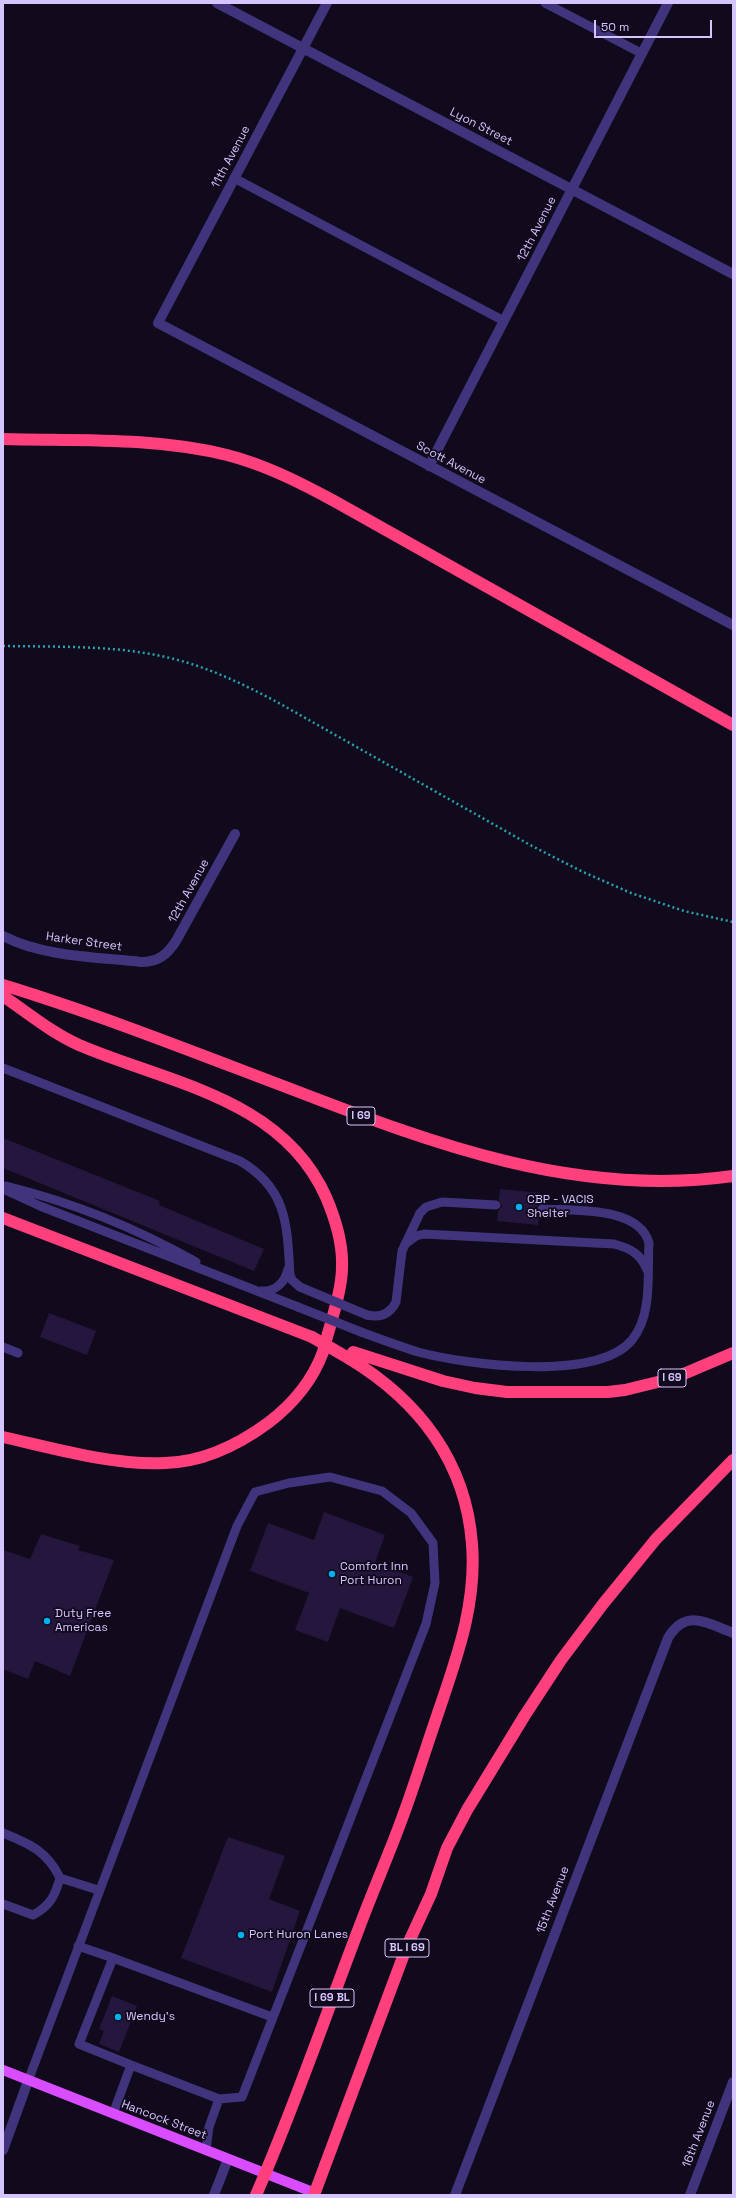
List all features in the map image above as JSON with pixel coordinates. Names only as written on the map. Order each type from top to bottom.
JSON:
[{"type":"highway","points":[[3,439],[170,446],[227,455],[269,469],[336,502],[733,726]]},
{"type":"highway","name":"I 69","points":[[3,985],[67,1004],[386,1125],[453,1148],[575,1176],[610,1179],[681,1181],[733,1176]]},
{"type":"highway","points":[[3,996],[66,1039],[227,1100],[262,1119],[297,1151],[322,1187],[336,1221],[342,1266],[323,1352],[306,1387],[276,1417],[232,1446],[211,1454],[165,1463],[88,1455],[3,1437]]},
{"type":"highway","name":"I 69","points":[[3,1218],[292,1328],[352,1355],[412,1373],[475,1388],[508,1392],[608,1392],[625,1390],[668,1379],[733,1353]]},
{"type":"highway","name":"I 69 BL","points":[[265,2173],[400,1823],[462,1640],[470,1604],[472,1543],[465,1503],[453,1469],[438,1439],[428,1425],[400,1396],[352,1355]]},
{"type":"highway","name":"BL I 69","points":[[315,2194],[404,1954],[431,1894],[447,1848],[467,1810],[525,1715],[561,1660],[646,1551],[733,1460]]},
{"type":"highway","points":[[256,2195],[265,2173]]},
{"type":"main road","name":"Hancock Street","points":[[3,2070],[315,2194]]},
{"type":"street","name":"Lyon Street","points":[[217,3],[733,274]]},
{"type":"street","name":"11th Avenue","points":[[158,323],[327,3]]},
{"type":"street","name":"12th Avenue","points":[[429,466],[668,3]]},
{"type":"street","name":"Scott Avenue","points":[[158,323],[733,625]]},
{"type":"street","name":"12th Avenue","points":[[162,957],[176,941],[235,834]]},
{"type":"street","name":"Harker Street","points":[[3,936],[25,945],[45,950],[141,962],[157,960],[162,957]]},
{"type":"street","name":"15th Avenue","points":[[455,2195],[662,1652],[674,1628],[684,1620],[707,1623],[733,1633]]},
{"type":"street","points":[[3,2150],[28,2081]]},
{"type":"street","name":"16th Avenue","points":[[690,2195],[733,2082]]},
{"type":"street","points":[[214,2195],[228,2159]]},
{"type":"lane","points":[[545,3],[641,53]]},
{"type":"lane","points":[[234,178],[504,321]]},
{"type":"lane","points":[[3,1068],[248,1166],[267,1182],[280,1203],[286,1226],[292,1280],[300,1287],[367,1315],[381,1316],[393,1308],[399,1294],[400,1261],[405,1244],[420,1213],[434,1204],[496,1205]]},
{"type":"lane","points":[[3,1185],[43,1195],[162,1242],[212,1272]]},
{"type":"lane","points":[[3,1189],[40,1206],[127,1241],[212,1272],[361,1332],[419,1352],[480,1364],[544,1366],[598,1361],[613,1356],[632,1340],[639,1328],[646,1306],[647,1270],[650,1243],[648,1237],[644,1230],[630,1219],[616,1215],[542,1209]]},
{"type":"lane","points":[[405,1244],[416,1236],[424,1234],[614,1244],[634,1252],[641,1258],[647,1270]]},
{"type":"lane","points":[[256,1290],[266,1291],[280,1285],[287,1274],[289,1263]]},
{"type":"lane","points":[[3,1347],[18,1353]]},
{"type":"lane","points":[[28,2081],[98,1890],[237,1526],[255,1492],[289,1483],[330,1477],[382,1491],[411,1514],[432,1543],[433,1590],[426,1624],[242,2097],[219,2099],[79,2044],[113,1958]]},
{"type":"lane","points":[[3,1833],[43,1852],[53,1863],[60,1878],[56,1892],[44,1909],[33,1915],[3,1904]]},
{"type":"lane","points":[[60,1878],[98,1890]]},
{"type":"lane","points":[[78,1946],[272,2017]]},
{"type":"lane","points":[[113,2114],[131,2065]]},
{"type":"lane","points":[[206,2150],[209,2127],[219,2099]]},
{"type":"path","points":[[3,646],[98,648],[132,651],[170,658],[206,669],[239,683],[277,702],[532,846],[584,872],[631,893],[684,911],[733,922]]},
{"type":"building","points":[[3,1138],[160,1201],[159,1205],[264,1249],[254,1271],[3,1168]]},
{"type":"building","name":"CBP - VACIS Shelter","points":[[500,1189],[541,1193],[540,1203],[536,1208],[539,1214],[538,1225],[497,1221],[498,1211],[502,1206],[499,1200]]},
{"type":"building","points":[[49,1313],[96,1331],[87,1355],[40,1337]]},
{"type":"building","name":"Comfort Inn Port Huron","points":[[324,1512],[385,1535],[375,1563],[413,1577],[394,1628],[340,1608],[328,1642],[295,1630],[309,1593],[250,1571],[268,1523],[314,1540]]},
{"type":"building","name":"Duty Free Americas","points":[[41,1534],[80,1546],[78,1550],[114,1560],[70,1676],[35,1661],[28,1679],[3,1669],[3,1550],[30,1559]]},
{"type":"building","name":"Port Huron Lanes","points":[[228,1837],[285,1856],[269,1899],[300,1911],[272,1992],[181,1958]]},
{"type":"building","name":"Wendy's","points":[[112,1996],[137,2006],[119,2052],[99,2044],[104,2031],[99,2029]]},
{"type":"place","name":"CBP - VACIS Shelter","points":[[519,1207]]},
{"type":"place","name":"Comfort Inn Port Huron","points":[[332,1574]]},
{"type":"place","name":"Duty Free Americas","points":[[47,1621]]},
{"type":"place","name":"Port Huron Lanes","points":[[241,1935]]},
{"type":"place","name":"Wendy's","points":[[118,2017]]}]
